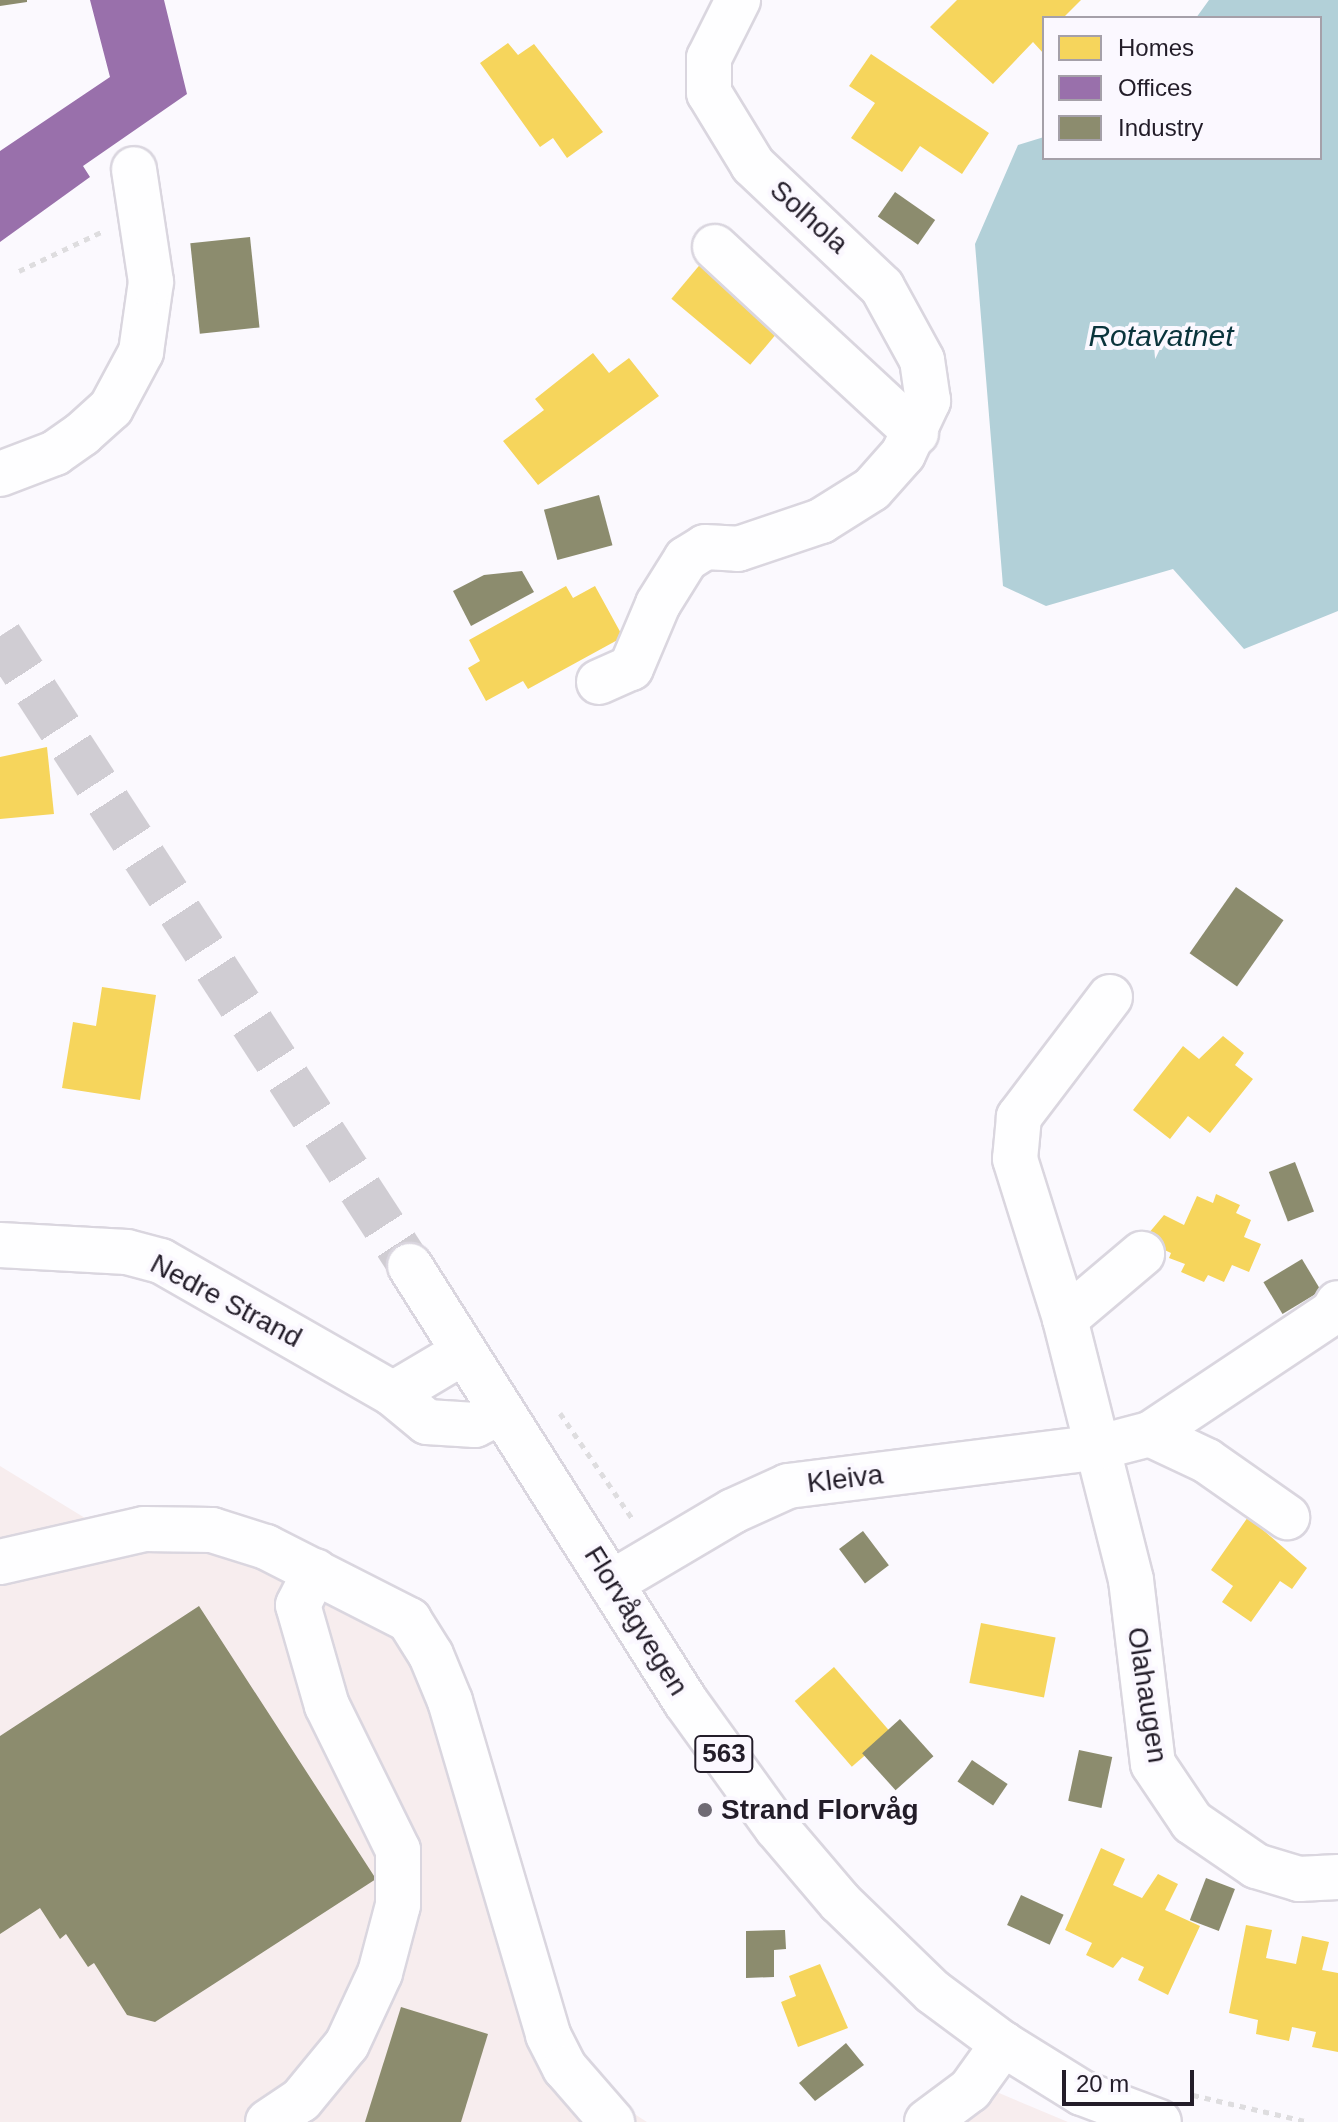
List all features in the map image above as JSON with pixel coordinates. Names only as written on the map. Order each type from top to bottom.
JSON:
[{"type":"main road","name":"Solhola","points":[[599,682],[631,668],[658,604],[686,559],[705,547],[738,549],[821,521],[872,489],[916,433],[928,401],[926,373],[906,324],[863,264],[753,165],[709,93],[709,58],[738,0]]},
{"type":"main road","points":[[0,474],[55,453],[82,434],[111,408],[141,352],[151,282],[134,169]]},
{"type":"main road","points":[[715,247],[916,433]]},
{"type":"main road","points":[[1100,1447],[1065,1319],[1021,1189],[1015,1159],[1019,1117],[1110,997]]},
{"type":"main road","name":"Nedre Strand","points":[[0,1245],[127,1252],[161,1261],[393,1394],[427,1422],[475,1425],[501,1412]]},
{"type":"main road","points":[[1065,1319],[1142,1254]]},
{"type":"main road","name":"Florvågvegen","points":[[410,1266],[462,1353],[613,1582],[686,1702],[777,1828],[884,1947],[1003,2044],[1082,2093],[1168,2106]]},
{"type":"main road","name":"Kleiva","points":[[613,1582],[733,1511],[788,1486],[1100,1447],[1150,1434],[1336,1311]]},
{"type":"main road","points":[[393,1394],[462,1353]]},
{"type":"main road","points":[[1150,1434],[1207,1461],[1287,1517]]},
{"type":"main road","name":"Olahaugen","points":[[1100,1447],[1131,1580],[1153,1764],[1192,1822],[1256,1866],[1299,1879],[1338,1877]]},
{"type":"main road","points":[[0,1562],[172,1527],[242,1538],[394,1608],[409,1620],[431,1655],[469,1759],[548,2035],[565,2068],[612,2122]]},
{"type":"main road","points":[[268,2122],[301,2100],[347,2044],[380,1973],[398,1905],[398,1850],[327,1706],[298,1605],[315,1571]]},
{"type":"main road","points":[[927,2122],[970,2090],[1003,2044]]},
{"type":"path","points":[[19,271],[96,234]]},
{"type":"path","points":[[1168,2106],[1309,2122]]},
{"type":"shaded area","points":[[0,1466],[121,1540],[154,1528],[416,1620],[556,2064],[647,2122],[0,2122]]},
{"type":"shaded area","points":[[999,2093],[1068,2122],[916,2122]]},
{"type":"water","name":"Rotavatnet","points":[[1209,0],[1338,0],[1338,611],[1244,649],[1173,569],[1046,606],[1003,586],[975,244],[1018,145],[1042,138],[1042,160],[1322,160],[1322,16],[1197,16]]},
{"type":"building: Homes","points":[[957,0],[1081,0],[1065,16],[1042,16],[1042,52],[1033,42],[993,84],[930,27]]},
{"type":"building: Homes","points":[[508,43],[518,55],[534,44],[603,132],[567,158],[553,138],[540,147],[480,63]]},
{"type":"building: Homes","points":[[871,54],[989,133],[962,174],[920,146],[902,172],[851,138],[875,103],[849,86]]},
{"type":"building: Homes","points":[[708,255],[787,321],[750,365],[671,299]]},
{"type":"building: Homes","points":[[593,353],[609,373],[629,358],[659,396],[538,485],[503,441],[544,410],[535,399]]},
{"type":"building: Homes","points":[[566,586],[573,598],[595,586],[623,637],[528,689],[523,681],[486,701],[468,668],[480,661],[469,640]]},
{"type":"building: Homes","points":[[47,747],[54,814],[0,819],[0,757]]},
{"type":"building: Homes","points":[[102,987],[156,995],[140,1100],[62,1088],[73,1022],[96,1026]]},
{"type":"building: Homes","points":[[1223,1036],[1244,1053],[1235,1065],[1253,1079],[1210,1133],[1188,1116],[1170,1139],[1133,1110],[1183,1046],[1199,1059]]},
{"type":"building: Homes","points":[[1216,1194],[1240,1205],[1236,1213],[1251,1220],[1244,1237],[1261,1244],[1249,1272],[1232,1265],[1224,1282],[1208,1275],[1204,1282],[1181,1272],[1185,1264],[1169,1258],[1171,1253],[1143,1240],[1164,1215],[1184,1225],[1197,1196],[1213,1203]]},
{"type":"building: Homes","points":[[1248,1517],[1307,1568],[1292,1589],[1280,1581],[1251,1622],[1222,1602],[1233,1586],[1211,1570]]},
{"type":"building: Homes","points":[[981,1623],[1056,1638],[1044,1697],[969,1683]]},
{"type":"building: Homes","points":[[834,1667],[891,1733],[852,1767],[795,1701]]},
{"type":"building: Homes","points":[[1101,1848],[1125,1859],[1113,1885],[1142,1898],[1158,1874],[1178,1884],[1165,1910],[1200,1926],[1168,1995],[1138,1980],[1144,1967],[1122,1957],[1113,1968],[1086,1955],[1092,1943],[1065,1930]]},
{"type":"building: Homes","points":[[1246,1925],[1272,1930],[1266,1958],[1296,1964],[1302,1936],[1329,1942],[1322,1970],[1338,1973],[1338,2052],[1312,2047],[1316,2032],[1292,2027],[1289,2041],[1256,2034],[1258,2020],[1229,2013]]},
{"type":"building: Homes","points":[[820,1964],[848,2028],[798,2047],[781,2002],[796,1996],[789,1976]]},
{"type":"building: Offices","points":[[90,0],[164,0],[187,94],[83,166],[90,177],[0,242],[0,151],[110,77]]},
{"type":"building: Industry","points":[[0,0],[27,0],[27,2],[0,6]]},
{"type":"building: Industry","points":[[895,192],[935,220],[918,245],[878,217]]},
{"type":"building: Industry","points":[[250,237],[260,328],[200,334],[190,243]]},
{"type":"building: Industry","points":[[599,495],[612,545],[557,560],[544,510]]},
{"type":"building: Industry","points":[[522,571],[534,592],[471,626],[453,591],[484,575]]},
{"type":"building: Industry","points":[[1236,887],[1284,920],[1237,987],[1190,953]]},
{"type":"building: Industry","points":[[1295,1162],[1314,1211],[1288,1222],[1269,1172]]},
{"type":"building: Industry","points":[[1302,1259],[1321,1291],[1282,1314],[1263,1282]]},
{"type":"building: Industry","points":[[863,1531],[889,1565],[865,1583],[839,1549]]},
{"type":"building: Industry","points":[[199,1606],[376,1879],[155,2022],[127,2015],[94,1963],[88,1967],[66,1934],[60,1939],[40,1908],[0,1934],[0,1736]]},
{"type":"building: Industry","points":[[900,1719],[933,1756],[896,1790],[862,1753]]},
{"type":"building: Industry","points":[[1079,1750],[1112,1757],[1101,1808],[1068,1801]]},
{"type":"building: Industry","points":[[972,1760],[1008,1784],[993,1806],[957,1782]]},
{"type":"building: Industry","points":[[1206,1878],[1235,1889],[1219,1931],[1190,1920]]},
{"type":"building: Industry","points":[[1021,1895],[1064,1915],[1050,1945],[1007,1925]]},
{"type":"building: Industry","points":[[785,1930],[786,1949],[774,1950],[774,1977],[746,1978],[746,1931]]},
{"type":"building: Industry","points":[[401,2007],[488,2034],[461,2122],[365,2122]]},
{"type":"building: Industry","points":[[846,2043],[864,2065],[815,2101],[799,2083]]},
{"type":"tunnel","points":[[0,636],[410,1266]]},
{"type":"place","name":"Strand Florvåg","points":[[705,1810]]}]
